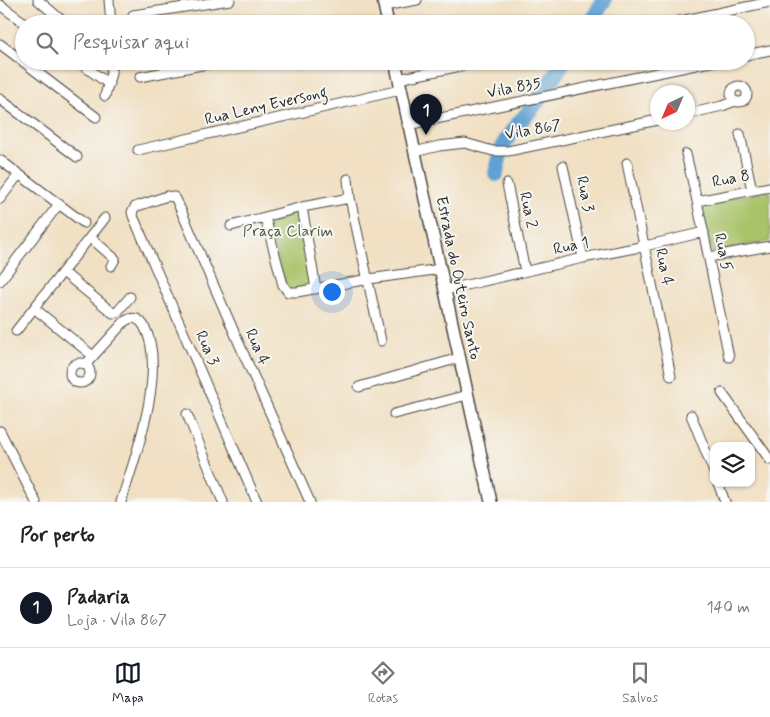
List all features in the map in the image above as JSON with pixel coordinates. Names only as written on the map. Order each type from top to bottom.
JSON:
[{"type":"street","points":[[38,0],[56,15]]},
{"type":"street","points":[[110,0],[111,15]]},
{"type":"street","points":[[133,15],[230,0]]},
{"type":"street","points":[[384,3],[417,0]]},
{"type":"street","points":[[709,15],[770,2]]},
{"type":"street","points":[[0,5],[15,16]]},
{"type":"street","points":[[0,44],[15,55]]},
{"type":"street","points":[[755,53],[770,50]]},
{"type":"street","points":[[34,70],[96,117]]},
{"type":"street","points":[[90,70],[109,84]]},
{"type":"street","points":[[105,96],[111,70]]},
{"type":"street","points":[[140,77],[176,70]]},
{"type":"street","name":"Estrada do Outeiro Santo","points":[[397,70],[491,502]]},
{"type":"street","name":"Rua Leny Eversong","points":[[138,150],[451,70]]},
{"type":"street","name":"Vila 835","points":[[408,125],[674,70]]},
{"type":"street","points":[[0,99],[77,157]]},
{"type":"street","points":[[695,112],[735,101]]},
{"type":"street","name":"Vila 867","points":[[414,152],[439,146],[465,143],[493,151],[508,151],[650,122]]},
{"type":"street","points":[[740,134],[752,190]]},
{"type":"street","name":"Rua 5","points":[[686,154],[698,201],[729,357]]},
{"type":"street","points":[[0,160],[84,223]]},
{"type":"street","name":"Rua 4","points":[[627,163],[671,376]]},
{"type":"street","name":"Rua 3","points":[[563,166],[584,258]]},
{"type":"street","points":[[0,199],[19,174]]},
{"type":"street","points":[[348,179],[350,198],[381,341]]},
{"type":"street","name":"Rua 2","points":[[507,184],[525,271]]},
{"type":"street","name":"Rua 8","points":[[698,201],[770,187]]},
{"type":"street","name":"Rua 4","points":[[135,207],[170,195],[178,203],[310,502]]},
{"type":"street","points":[[231,226],[302,207],[350,198]]},
{"type":"street","points":[[0,281],[59,204]]},
{"type":"street","name":"Rua 3","points":[[135,207],[132,212],[133,216],[257,502]]},
{"type":"street","points":[[302,207],[316,289]]},
{"type":"street","points":[[265,217],[283,285],[291,293],[440,269]]},
{"type":"street","points":[[16,331],[105,218]]},
{"type":"street","name":"Rua 1","points":[[445,290],[704,232]]},
{"type":"street","points":[[91,238],[115,259],[111,266]]},
{"type":"street","points":[[709,257],[770,248]]},
{"type":"street","points":[[63,272],[113,313],[118,311],[130,296]]},
{"type":"street","points":[[34,308],[93,356]]},
{"type":"street","points":[[86,364],[125,321],[130,318],[140,321],[150,341],[153,354],[152,369],[148,403],[136,455],[122,502]]},
{"type":"street","points":[[359,387],[459,358]]},
{"type":"street","points":[[722,394],[770,460]]},
{"type":"street","points":[[394,414],[467,395]]},
{"type":"street","points":[[187,414],[223,502]]},
{"type":"street","points":[[691,415],[710,462]]},
{"type":"street","points":[[0,431],[36,502]]},
{"type":"street","points":[[719,487],[725,502]]},
{"type":"green space","points":[[770,191],[770,241],[712,252],[701,203]]},
{"type":"green space","name":"Praça Clarim","points":[[302,207],[316,289],[288,292],[265,217]]},
{"type":"waterway","points":[[595,15],[604,0]]},
{"type":"waterway","points":[[496,174],[498,161],[505,142],[539,99],[558,70]]},
{"type":"place","name":"Padaria","points":[[426,135]]}]
